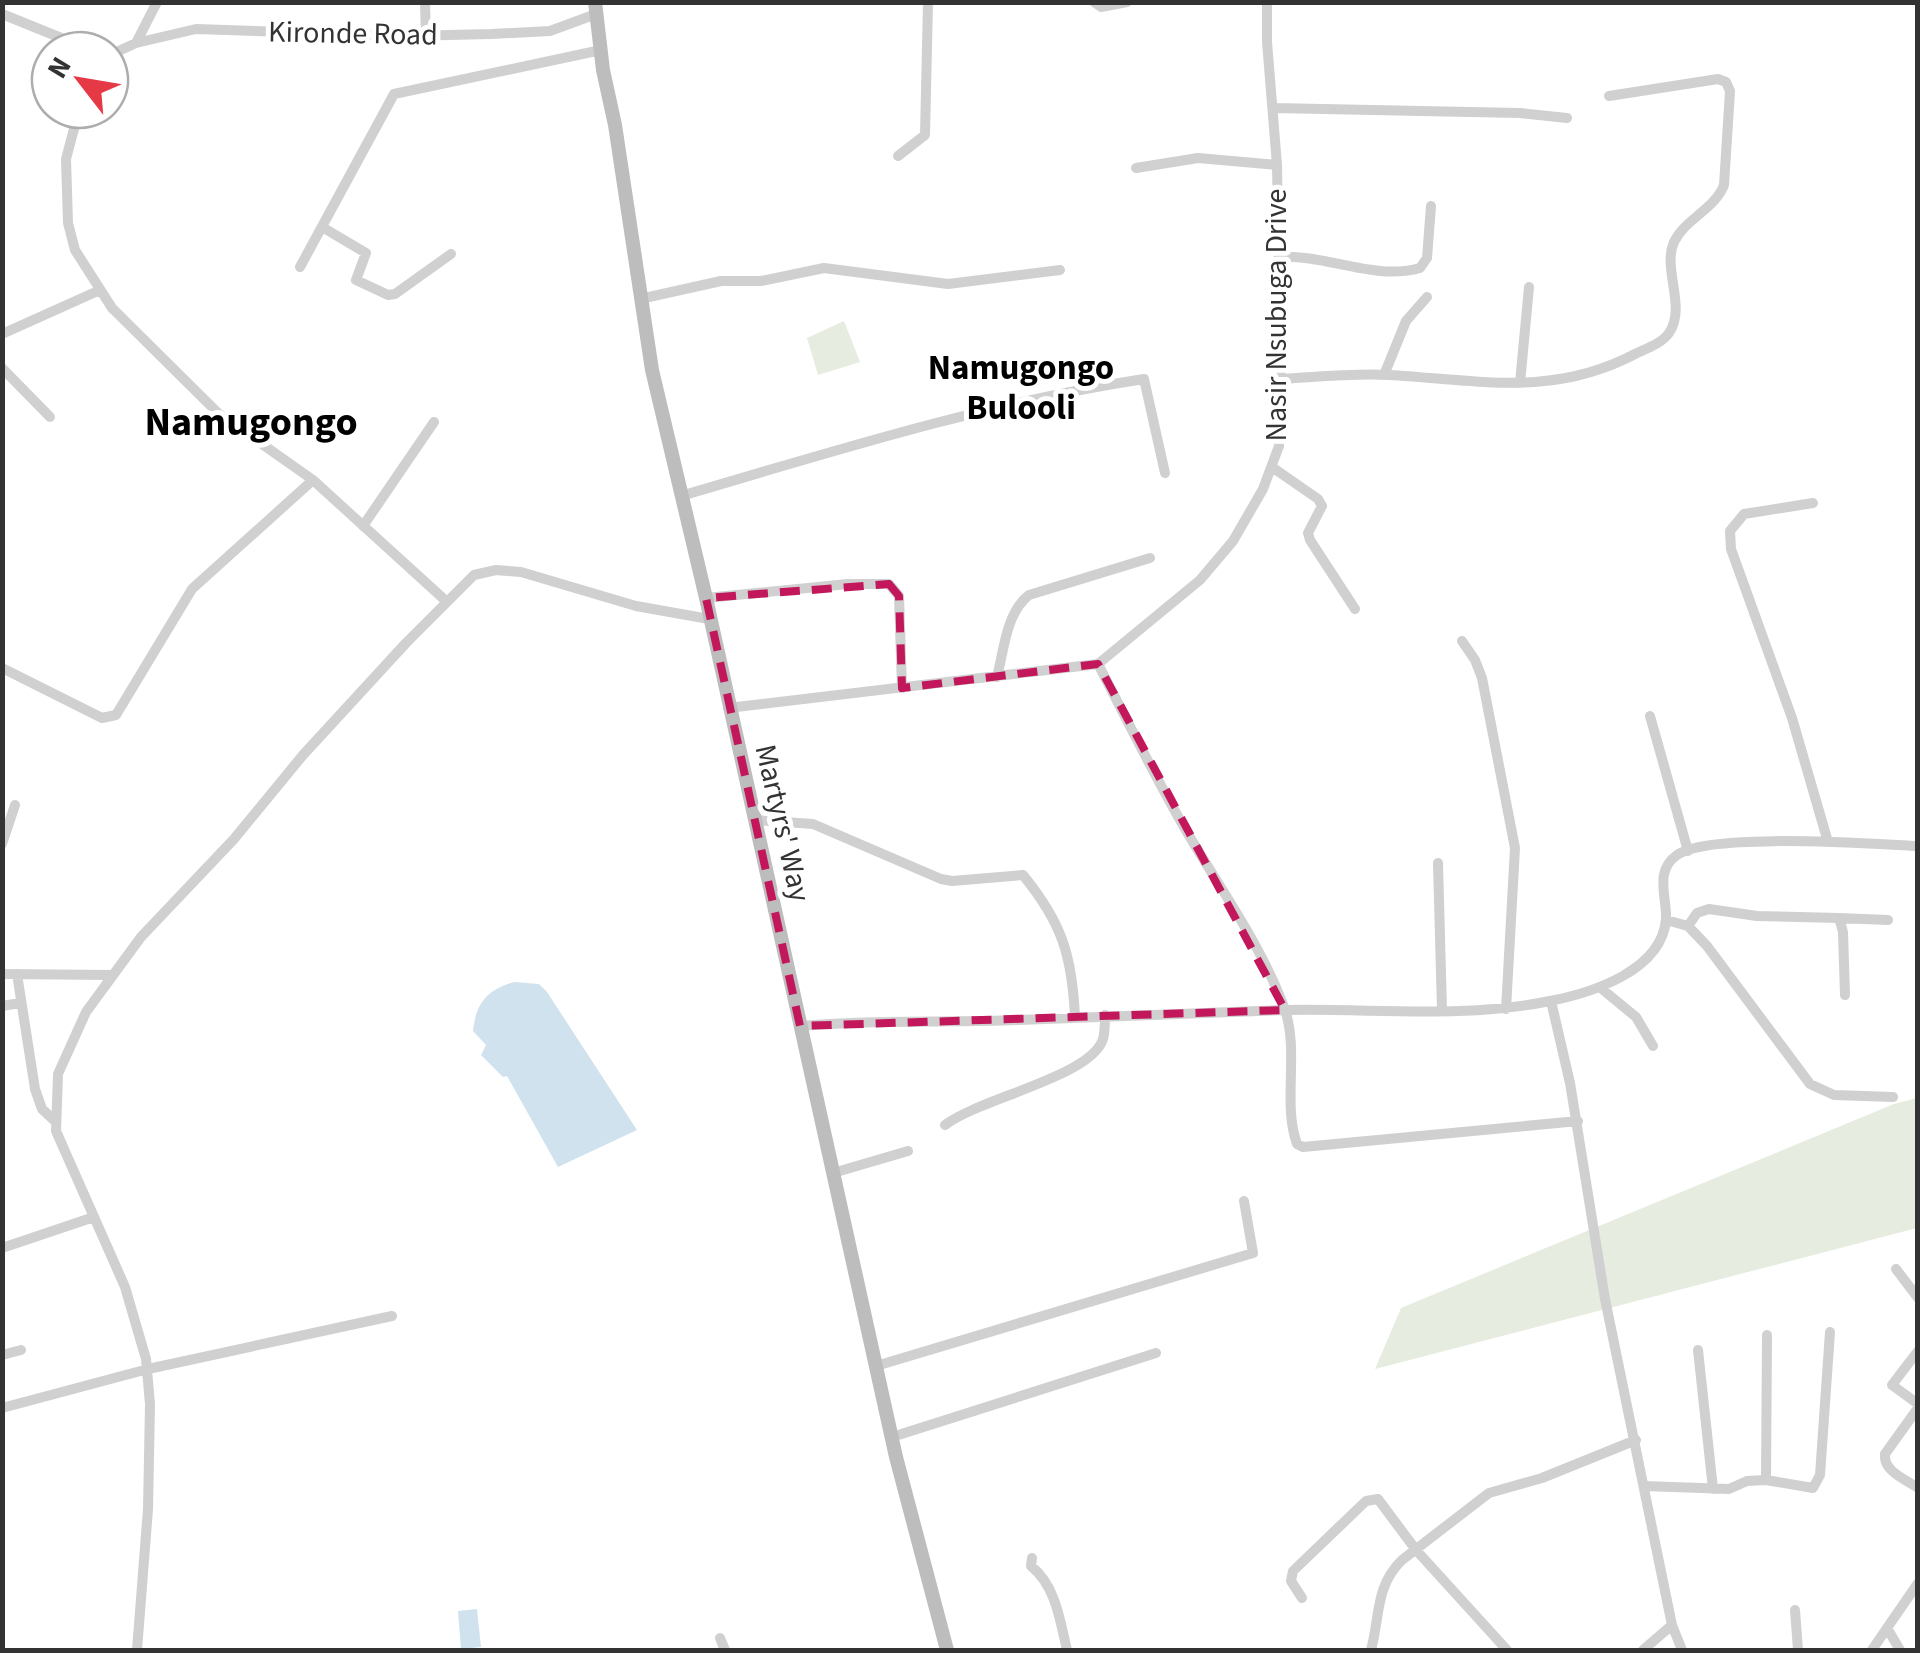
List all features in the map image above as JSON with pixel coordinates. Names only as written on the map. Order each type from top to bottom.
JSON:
[{"type":"main road","name":"Martyrs' Way","points":[[596,8],[652,370],[892,1438],[947,1650]]},
{"type":"street","points":[[136,43],[157,2]]},
{"type":"street","points":[[425,2],[426,36]]},
{"type":"street","points":[[898,156],[925,135],[928,2]]},
{"type":"street","points":[[1094,2],[1101,7],[1127,2]]},
{"type":"street","name":"Nasir Nsubuga Drive","points":[[1098,664],[1212,568],[1248,518],[1279,446],[1277,164],[1267,2]]},
{"type":"street","name":"Kironde Road","points":[[130,46],[196,30],[426,36],[550,31],[596,8]]},
{"type":"street","points":[[2,14],[42,30]]},
{"type":"street","points":[[300,268],[390,98],[399,90],[472,80],[544,60],[601,50]]},
{"type":"street","points":[[1281,379],[1384,375],[1520,383],[1592,374],[1662,340],[1674,320],[1673,245],[1722,190],[1731,99],[1728,85],[1723,80],[1609,96]]},
{"type":"street","points":[[1274,108],[1567,118]]},
{"type":"street","points":[[73,130],[66,159],[68,223],[76,250],[100,290],[142,339],[218,413],[313,480],[446,601]]},
{"type":"street","points":[[1136,168],[1207,158],[1277,164]]},
{"type":"street","points":[[1279,258],[1303,256],[1399,271],[1420,268],[1427,258],[1431,206]]},
{"type":"street","points":[[322,227],[361,248],[366,256],[356,280],[388,295],[451,254]]},
{"type":"street","points":[[640,298],[720,281],[761,281],[824,268],[948,284],[1060,270]]},
{"type":"street","points":[[1520,383],[1529,287]]},
{"type":"street","points":[[2,334],[100,290]]},
{"type":"street","points":[[1384,375],[1406,321],[1427,297]]},
{"type":"street","points":[[2,368],[50,417]]},
{"type":"street","points":[[681,496],[972,412],[1051,393],[1144,379],[1165,473]]},
{"type":"street","points":[[362,526],[434,422]]},
{"type":"street","points":[[1272,466],[1318,499],[1322,506],[1308,533],[1310,540],[1354,609]]},
{"type":"street","points":[[2,668],[102,718],[116,715],[192,589],[313,480]]},
{"type":"street","points":[[1812,502],[1744,514],[1730,531],[1730,549],[1792,718],[1828,842]]},
{"type":"street","points":[[997,677],[1020,602],[1029,595],[1150,558]]},
{"type":"street","points":[[137,1650],[148,1510],[148,1369],[125,1287],[58,1139],[56,1122],[58,1074],[86,1012],[141,937],[234,839],[302,756],[474,575],[507,570],[636,606],[709,619]]},
{"type":"street","points":[[706,598],[848,584],[890,584],[899,596],[902,688]]},
{"type":"street","points":[[1462,640],[1482,678],[1516,848],[1506,1009]]},
{"type":"street","points":[[728,708],[1098,664],[1180,819],[1260,956],[1285,1010],[1292,1054],[1293,1131],[1299,1146],[1578,1121]]},
{"type":"street","points":[[1650,716],[1688,851]]},
{"type":"street","points":[[2,844],[15,805]]},
{"type":"street","points":[[754,820],[813,824],[940,879],[1023,875],[1051,911],[1066,943],[1074,978],[1075,1017]]},
{"type":"street","points":[[800,1026],[898,1019],[1506,1009],[1602,989],[1634,968],[1652,951],[1666,920],[1662,882],[1665,871],[1673,858],[1688,851],[1734,843],[1918,846]]},
{"type":"street","points":[[1438,862],[1442,1011]]},
{"type":"street","points":[[1688,926],[1698,913],[1709,909],[1757,916],[1888,920]]},
{"type":"street","points":[[1839,918],[1845,995]]},
{"type":"street","points":[[1666,920],[1688,926],[1810,1084],[1834,1095],[1893,1098]]},
{"type":"street","points":[[2,974],[112,975]]},
{"type":"street","points":[[17,974],[38,1100],[56,1122]]},
{"type":"street","points":[[1602,989],[1636,1017],[1653,1046]]},
{"type":"street","points":[[1551,1001],[1578,1121],[1605,1298],[1672,1626],[1682,1650]]},
{"type":"street","points":[[2,1006],[20,1004]]},
{"type":"street","points":[[945,1125],[962,1113],[1048,1080],[1082,1062],[1103,1040],[1105,1015]]},
{"type":"street","points":[[833,1174],[908,1151]]},
{"type":"street","points":[[876,1366],[1253,1253],[1244,1201]]},
{"type":"street","points":[[2,1248],[94,1218]]},
{"type":"street","points":[[1896,1270],[1918,1298]]},
{"type":"street","points":[[2,1408],[148,1369],[392,1316]]},
{"type":"street","points":[[1644,1486],[1713,1489],[1766,1480],[1816,1486],[1830,1332]]},
{"type":"street","points":[[1766,1480],[1767,1335]]},
{"type":"street","points":[[2,1355],[21,1350]]},
{"type":"street","points":[[1698,1350],[1713,1489]]},
{"type":"street","points":[[1918,1351],[1892,1385],[1918,1406],[1885,1454],[1884,1462],[1918,1488]]},
{"type":"street","points":[[892,1438],[1156,1353]]},
{"type":"street","points":[[1374,1650],[1385,1580],[1416,1550],[1489,1493],[1542,1478],[1636,1440]]},
{"type":"street","points":[[1302,1598],[1292,1581],[1293,1572],[1371,1498],[1383,1503],[1416,1550],[1505,1650]]},
{"type":"street","points":[[1032,1558],[1031,1566],[1041,1574],[1055,1599],[1067,1650]]},
{"type":"street","points":[[1872,1650],[1918,1583]]},
{"type":"street","points":[[1795,1610],[1798,1650]]},
{"type":"street","points":[[1643,1650],[1672,1626]]},
{"type":"street","points":[[1886,1628],[1900,1650]]},
{"type":"street","points":[[720,1638],[725,1650]]},
{"type":"highlighted area","points":[[889,584],[899,596],[902,688],[1098,664],[1285,1010],[800,1026],[706,598]]},
{"type":"shaded area","points":[[844,321],[860,362],[818,375],[807,338]]},
{"type":"shaded area","points":[[1917,1098],[1917,1228],[1375,1369],[1401,1308],[1894,1104]]},
{"type":"water","points":[[514,982],[539,984],[547,992],[637,1130],[558,1167],[507,1076],[503,1077],[481,1055],[486,1045],[473,1031],[484,999]]},
{"type":"water","points":[[477,1609],[481,1647],[461,1649],[458,1611]]},
{"type":"district","name":"Namugongo Bulooli","points":[[1021,387]]},
{"type":"district","name":"Namugongo","points":[[251,421]]}]
